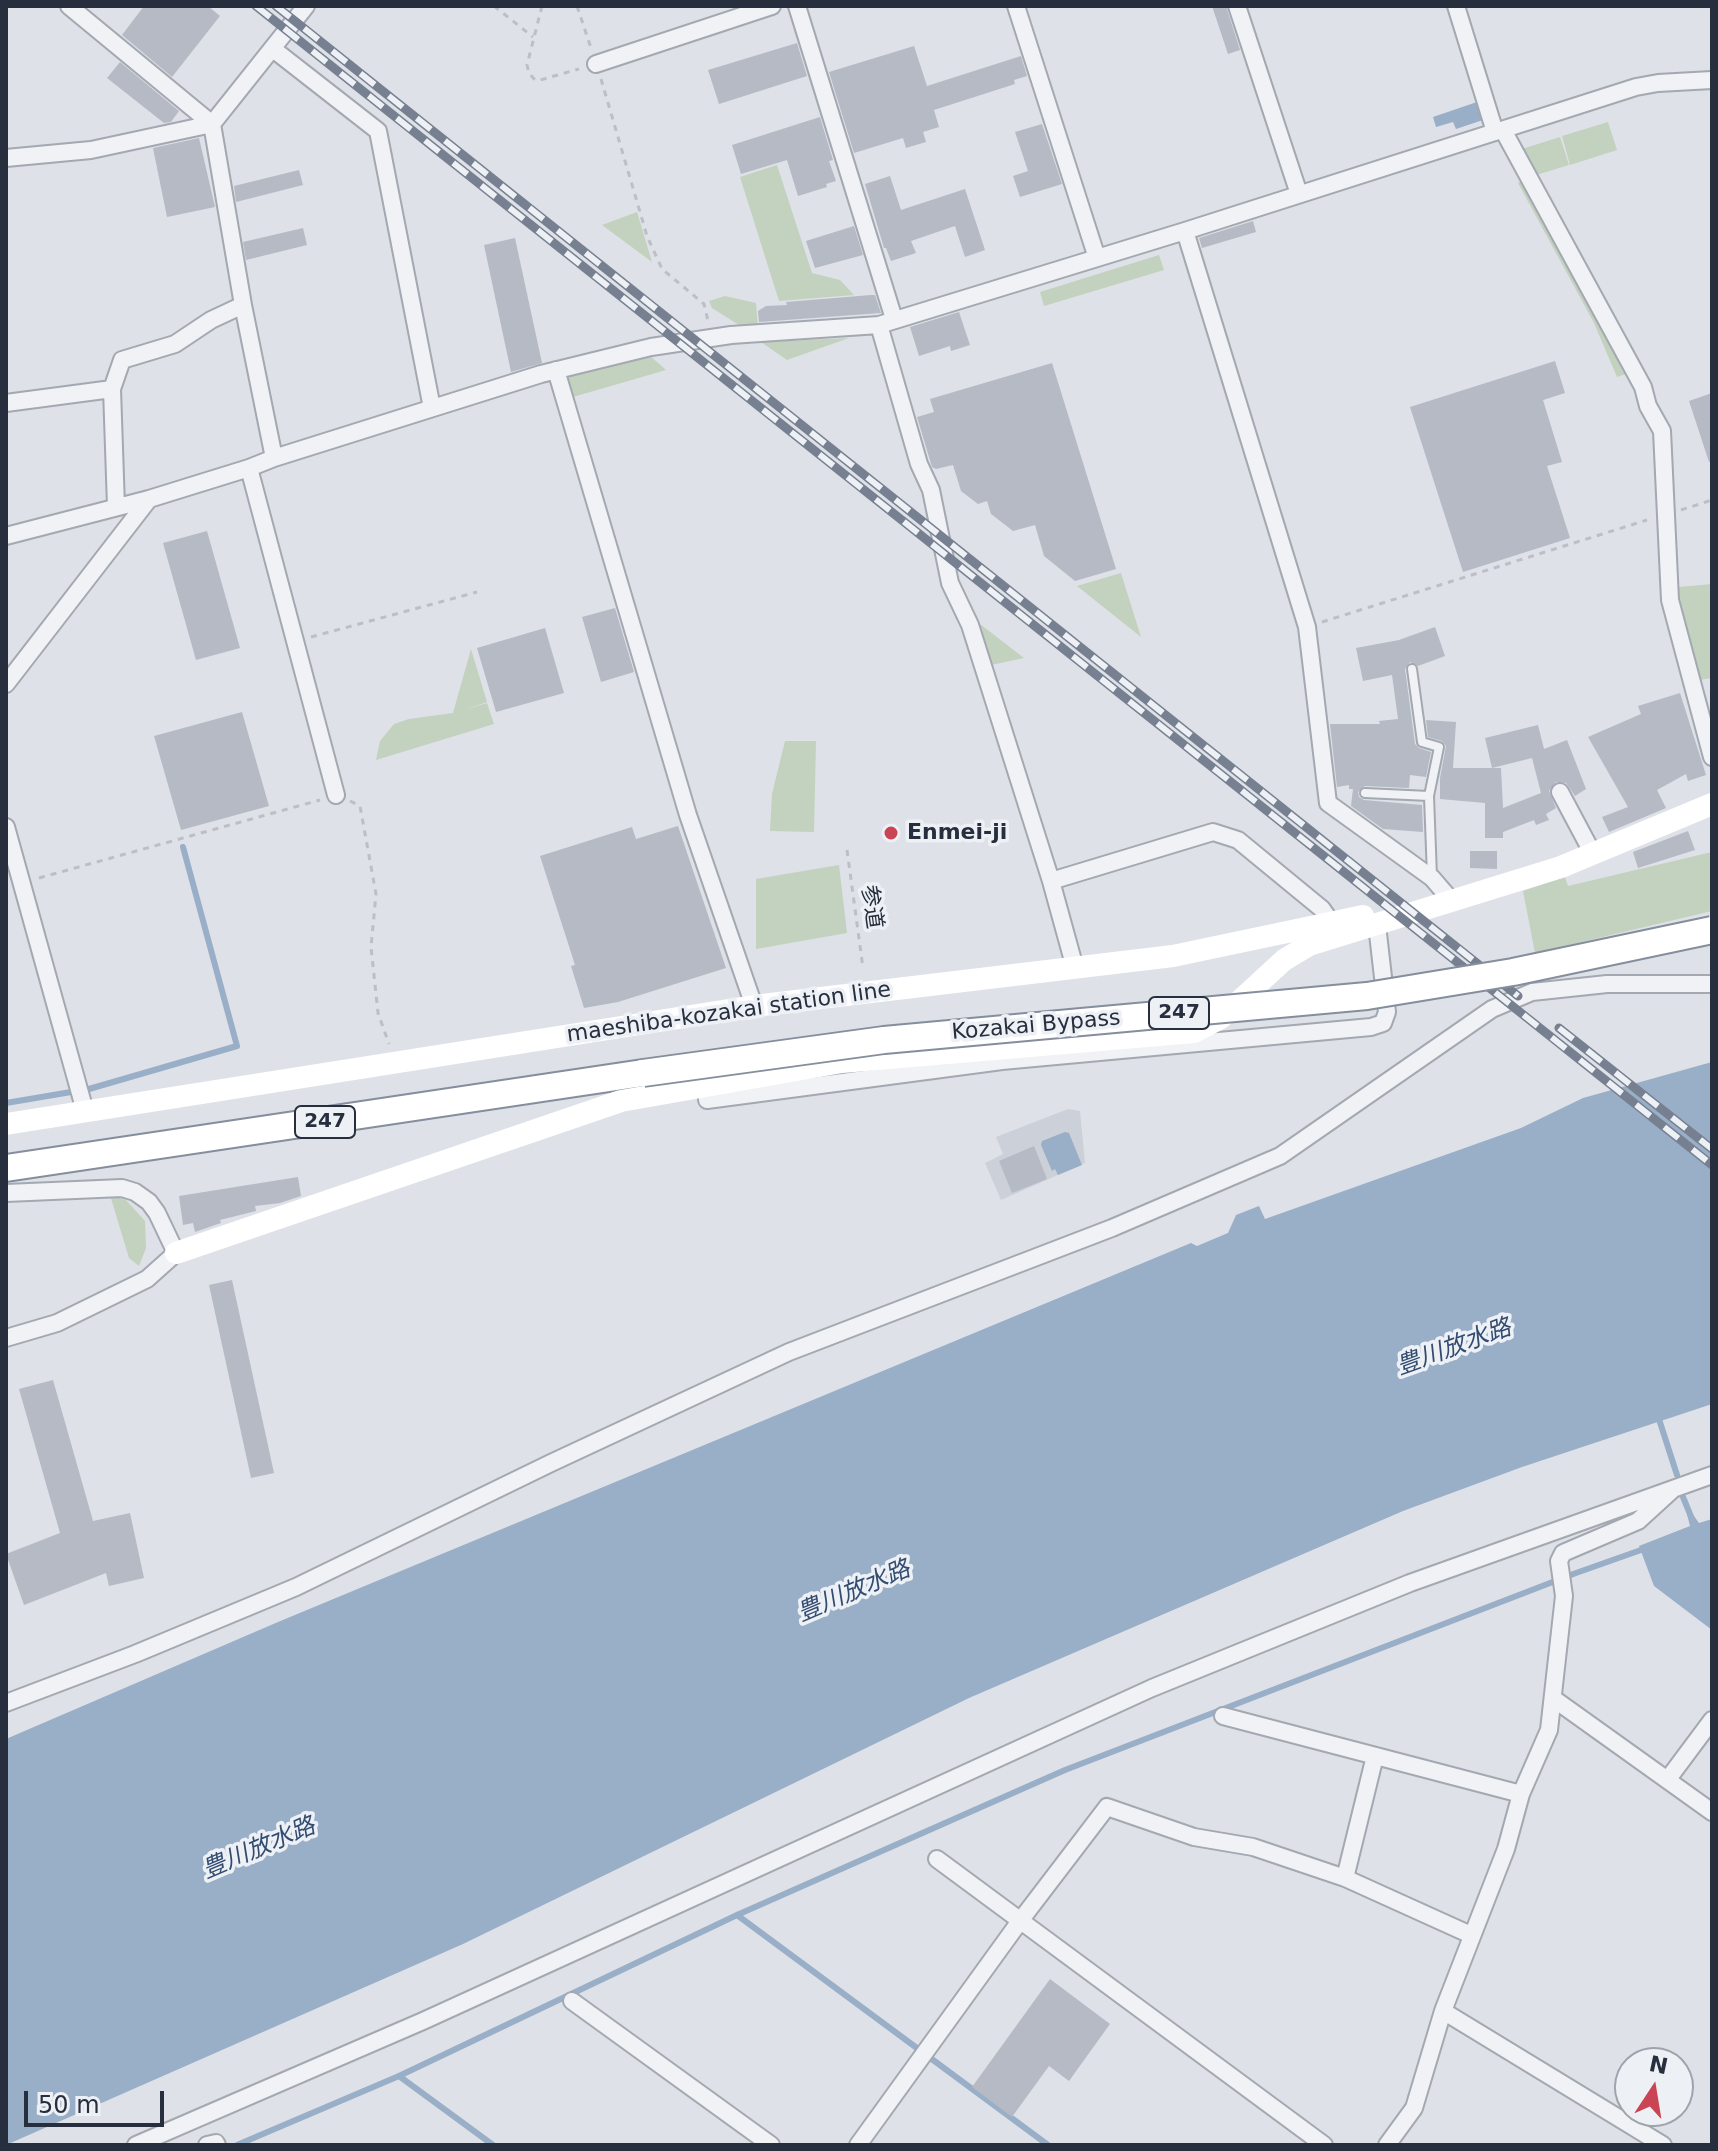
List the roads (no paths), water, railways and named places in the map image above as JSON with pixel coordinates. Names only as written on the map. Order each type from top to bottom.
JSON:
[{"type":"highway","name":"Kozakai Bypass","points":[[6,1168],[884,1040],[1367,996],[1513,972],[1712,930]]},
{"type":"main road","name":"maeshiba-kozakai station line","points":[[176,1253],[621,1101],[842,1062],[1194,1032],[1221,1018],[1284,960],[1309,945],[1518,882],[1712,804]]},
{"type":"main road","name":"maeshiba-kozakai station line","points":[[6,1124],[754,1006],[1173,956],[1451,900]]},
{"type":"street","points":[[69,6],[212,124],[243,305],[274,458]]},
{"type":"street","points":[[6,158],[91,150],[212,124],[306,6]]},
{"type":"street","points":[[596,64],[772,6]]},
{"type":"street","points":[[797,6],[887,322],[919,464],[931,490],[950,583],[970,625],[1051,881],[1075,968]]},
{"type":"street","points":[[1016,6],[1097,258]]},
{"type":"street","points":[[1237,6],[1299,194]]},
{"type":"street","points":[[1456,6],[1499,131],[1643,387],[1648,406],[1662,431],[1670,600],[1712,757]]},
{"type":"street","points":[[273,49],[378,131],[432,408]]},
{"type":"street","points":[[6,536],[149,499],[556,370],[651,347],[731,335],[887,322],[1636,87],[1712,80]]},
{"type":"street","points":[[1185,231],[1307,627],[1328,803],[1432,878],[1451,900]]},
{"type":"street","points":[[116,507],[112,389],[122,360],[175,344],[211,320],[243,305]]},
{"type":"street","points":[[556,370],[688,815],[754,1006]]},
{"type":"street","points":[[6,403],[112,389]]},
{"type":"street","points":[[249,468],[336,795]]},
{"type":"street","points":[[6,684],[149,499]]},
{"type":"street","points":[[1560,792],[1593,854]]},
{"type":"street","points":[[6,827],[85,1111]]},
{"type":"street","points":[[1051,881],[1213,832],[1238,840],[1322,909],[1331,922]]},
{"type":"street","points":[[706,1084],[707,1100],[1002,1061],[1371,1027],[1383,1023],[1387,1012],[1377,925]]},
{"type":"street","points":[[6,1703],[135,1654],[306,1583],[551,1463],[789,1352],[1112,1228],[1280,1156],[1492,1009],[1532,992],[1607,984],[1712,984]]},
{"type":"street","points":[[6,1193],[122,1188],[135,1192],[149,1202],[157,1213],[176,1253],[147,1279],[57,1323],[6,1338]]},
{"type":"street","points":[[136,2145],[423,2021],[1152,1688],[1410,1583],[1712,1475]]},
{"type":"street","points":[[1387,2145],[1414,2108],[1443,2011],[1506,1849],[1521,1794],[1549,1730],[1564,1596],[1559,1561],[1563,1553],[1638,1521],[1675,1486]]},
{"type":"street","points":[[1554,1699],[1712,1812]]},
{"type":"street","points":[[1223,1716],[1521,1794]]},
{"type":"street","points":[[1668,1779],[1712,1720]]},
{"type":"street","points":[[1345,1878],[1375,1756]]},
{"type":"street","points":[[858,2145],[1020,1921],[1107,1807],[1194,1837],[1253,1847],[1345,1878],[1471,1935]]},
{"type":"street","points":[[937,1859],[1324,2145]]},
{"type":"street","points":[[572,2001],[771,2145]]},
{"type":"street","points":[[1443,2011],[1663,2145]]},
{"type":"street","points":[[207,2145],[217,2145]]},
{"type":"lane","points":[[1412,669],[1422,742],[1439,747],[1429,796],[1432,878]]},
{"type":"lane","points":[[1365,793],[1429,796]]},
{"type":"water","points":[[1477,102],[1483,120],[1456,129],[1453,122],[1436,127],[1433,117]]},
{"type":"water","name":"豊川放水路","points":[[1712,1062],[1712,1404],[1522,1467],[1403,1511],[969,1698],[463,1944],[6,2145],[6,1739],[278,1622],[1191,1243],[1197,1246],[1228,1233],[1236,1215],[1259,1206],[1265,1219],[1521,1128],[1583,1098]]},
{"type":"water","points":[[1069,1133],[1082,1165],[1058,1175],[1055,1169],[1052,1171],[1041,1145],[1042,1141]]},
{"type":"water","points":[[1691,1512],[1699,1523],[1712,1519],[1712,1630],[1654,1586],[1639,1546],[1690,1526],[1687,1514]]},
{"type":"waterway","points":[[89,1089],[237,1046],[183,847]]},
{"type":"waterway","points":[[6,1103],[77,1091]]},
{"type":"waterway","points":[[1657,1413],[1677,1475]]},
{"type":"waterway","points":[[1683,1497],[1692,1519]]},
{"type":"waterway","points":[[237,2145],[399,2076],[737,1915],[1065,1770],[1641,1550]]},
{"type":"waterway","points":[[737,1915],[1048,2145]]},
{"type":"waterway","points":[[399,2076],[493,2145]]},
{"type":"railway","points":[[256,6],[1712,1165]]},
{"type":"railway","points":[[276,6],[1518,996]]},
{"type":"railway","points":[[1559,1028],[1712,1149]]},
{"type":"place","name":"Enmei-ji","points":[[891,833]]}]
